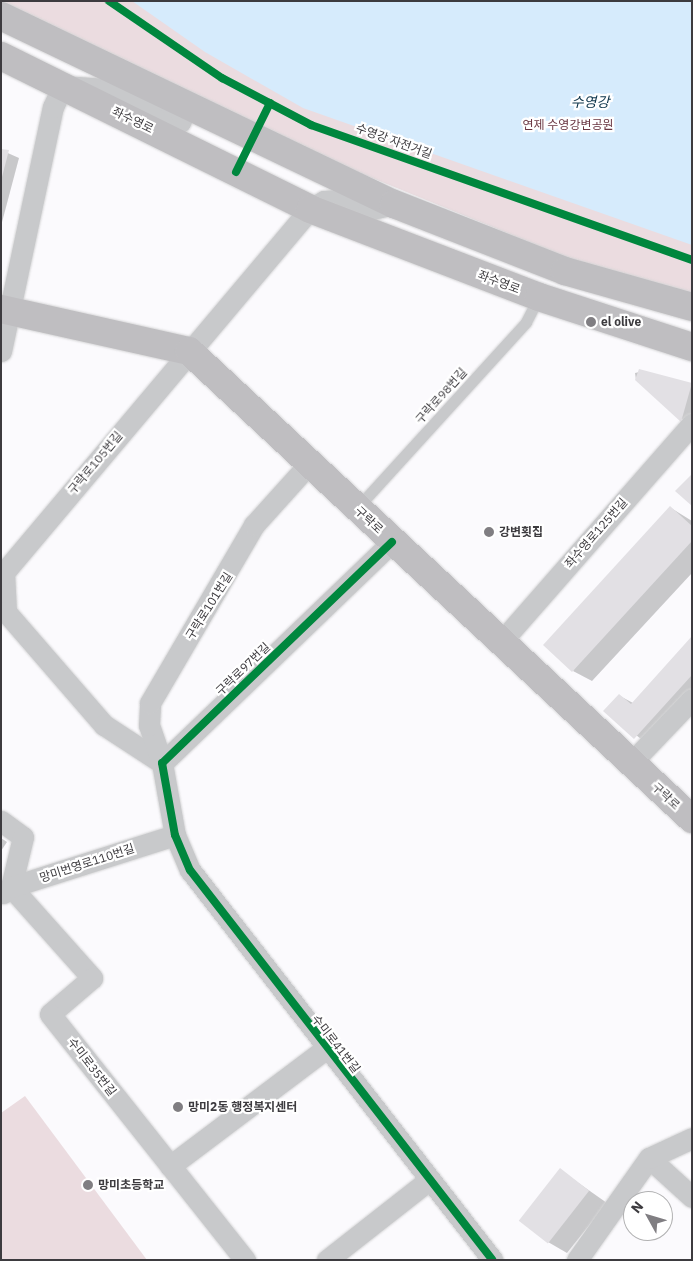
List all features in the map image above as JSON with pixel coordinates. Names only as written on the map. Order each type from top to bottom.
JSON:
[{"type":"main road","name":"좌수영로","points":[[1,16],[394,204],[565,271],[692,307]]},
{"type":"main road","name":"좌수영로","points":[[1,56],[310,209],[539,297],[692,346]]},
{"type":"main road","points":[[6,310],[189,351]]},
{"type":"main road","name":"구락로","points":[[189,351],[392,542],[692,819]]},
{"type":"street","name":"좌수영로","points":[[64,86],[106,89],[171,122],[180,122],[184,114],[153,89]]},
{"type":"street","points":[[1,351],[6,310],[53,107],[64,86]]},
{"type":"street","points":[[189,351],[310,209],[324,201],[340,200],[368,210],[394,204]]},
{"type":"street","name":"구락로105번길","points":[[3,574],[189,351]]},
{"type":"street","name":"좌수영로125번길","points":[[501,642],[692,424]]},
{"type":"street","name":"구락로101번길","points":[[162,763],[149,725],[150,703],[254,525],[309,464]]},
{"type":"street","name":"구락로97번길","points":[[162,763],[392,542]]},
{"type":"street","points":[[3,574],[6,612],[104,725],[162,763],[175,835]]},
{"type":"street","points":[[632,763],[692,699]]},
{"type":"street","points":[[1,821],[23,837],[6,891]]},
{"type":"street","name":"망미번영로110번길","points":[[6,891],[175,835]]},
{"type":"street","name":"수미로41번길","points":[[175,835],[190,870],[325,1048],[492,1260]]},
{"type":"street","name":"수미로35번길","points":[[6,891],[92,978],[50,1014],[245,1260]]},
{"type":"street","points":[[170,1166],[325,1048]]},
{"type":"street","points":[[577,1260],[649,1158],[692,1138]]},
{"type":"street","points":[[649,1158],[692,1197]]},
{"type":"street","points":[[327,1260],[429,1180]]},
{"type":"lane","name":"구락로98번길","points":[[357,508],[526,322],[539,297]]},
{"type":"green space","name":"수영강","points":[[1,1],[692,1],[692,294],[585,265],[306,151]]},
{"type":"green space","points":[[25,1096],[147,1260],[1,1260],[1,1113]]},
{"type":"water","name":"수영강","points":[[132,1],[692,1],[692,245],[303,108],[205,52]]},
{"type":"building","points":[[1,149],[9,150],[2,177],[1,177]]},
{"type":"building","points":[[639,369],[692,383],[681,422],[635,380]]},
{"type":"building","points":[[692,474],[692,506],[675,491]]},
{"type":"building","points":[[670,506],[692,526],[692,541],[572,672],[543,645]]},
{"type":"building","points":[[692,636],[692,675],[634,739],[603,711],[619,694],[631,704]]},
{"type":"building","points":[[560,1168],[589,1191],[548,1244],[519,1221]]},
{"type":"cycle path","name":"수영강 자전거길","points":[[109,1],[222,78],[311,125],[692,260]]},
{"type":"cycle path","points":[[236,172],[270,103]]},
{"type":"cycle path","points":[[392,542],[162,763],[175,835],[190,870],[492,1260]]},
{"type":"place","name":"el olive","points":[[591,322]]},
{"type":"place","name":"강변횟집","points":[[489,532]]},
{"type":"place","name":"망미2동 행정복지센터","points":[[178,1107]]},
{"type":"place","name":"망미초등학교","points":[[88,1185]]},
{"type":"park label","name":"연제 수영강변공원","points":[[568,125]]}]
